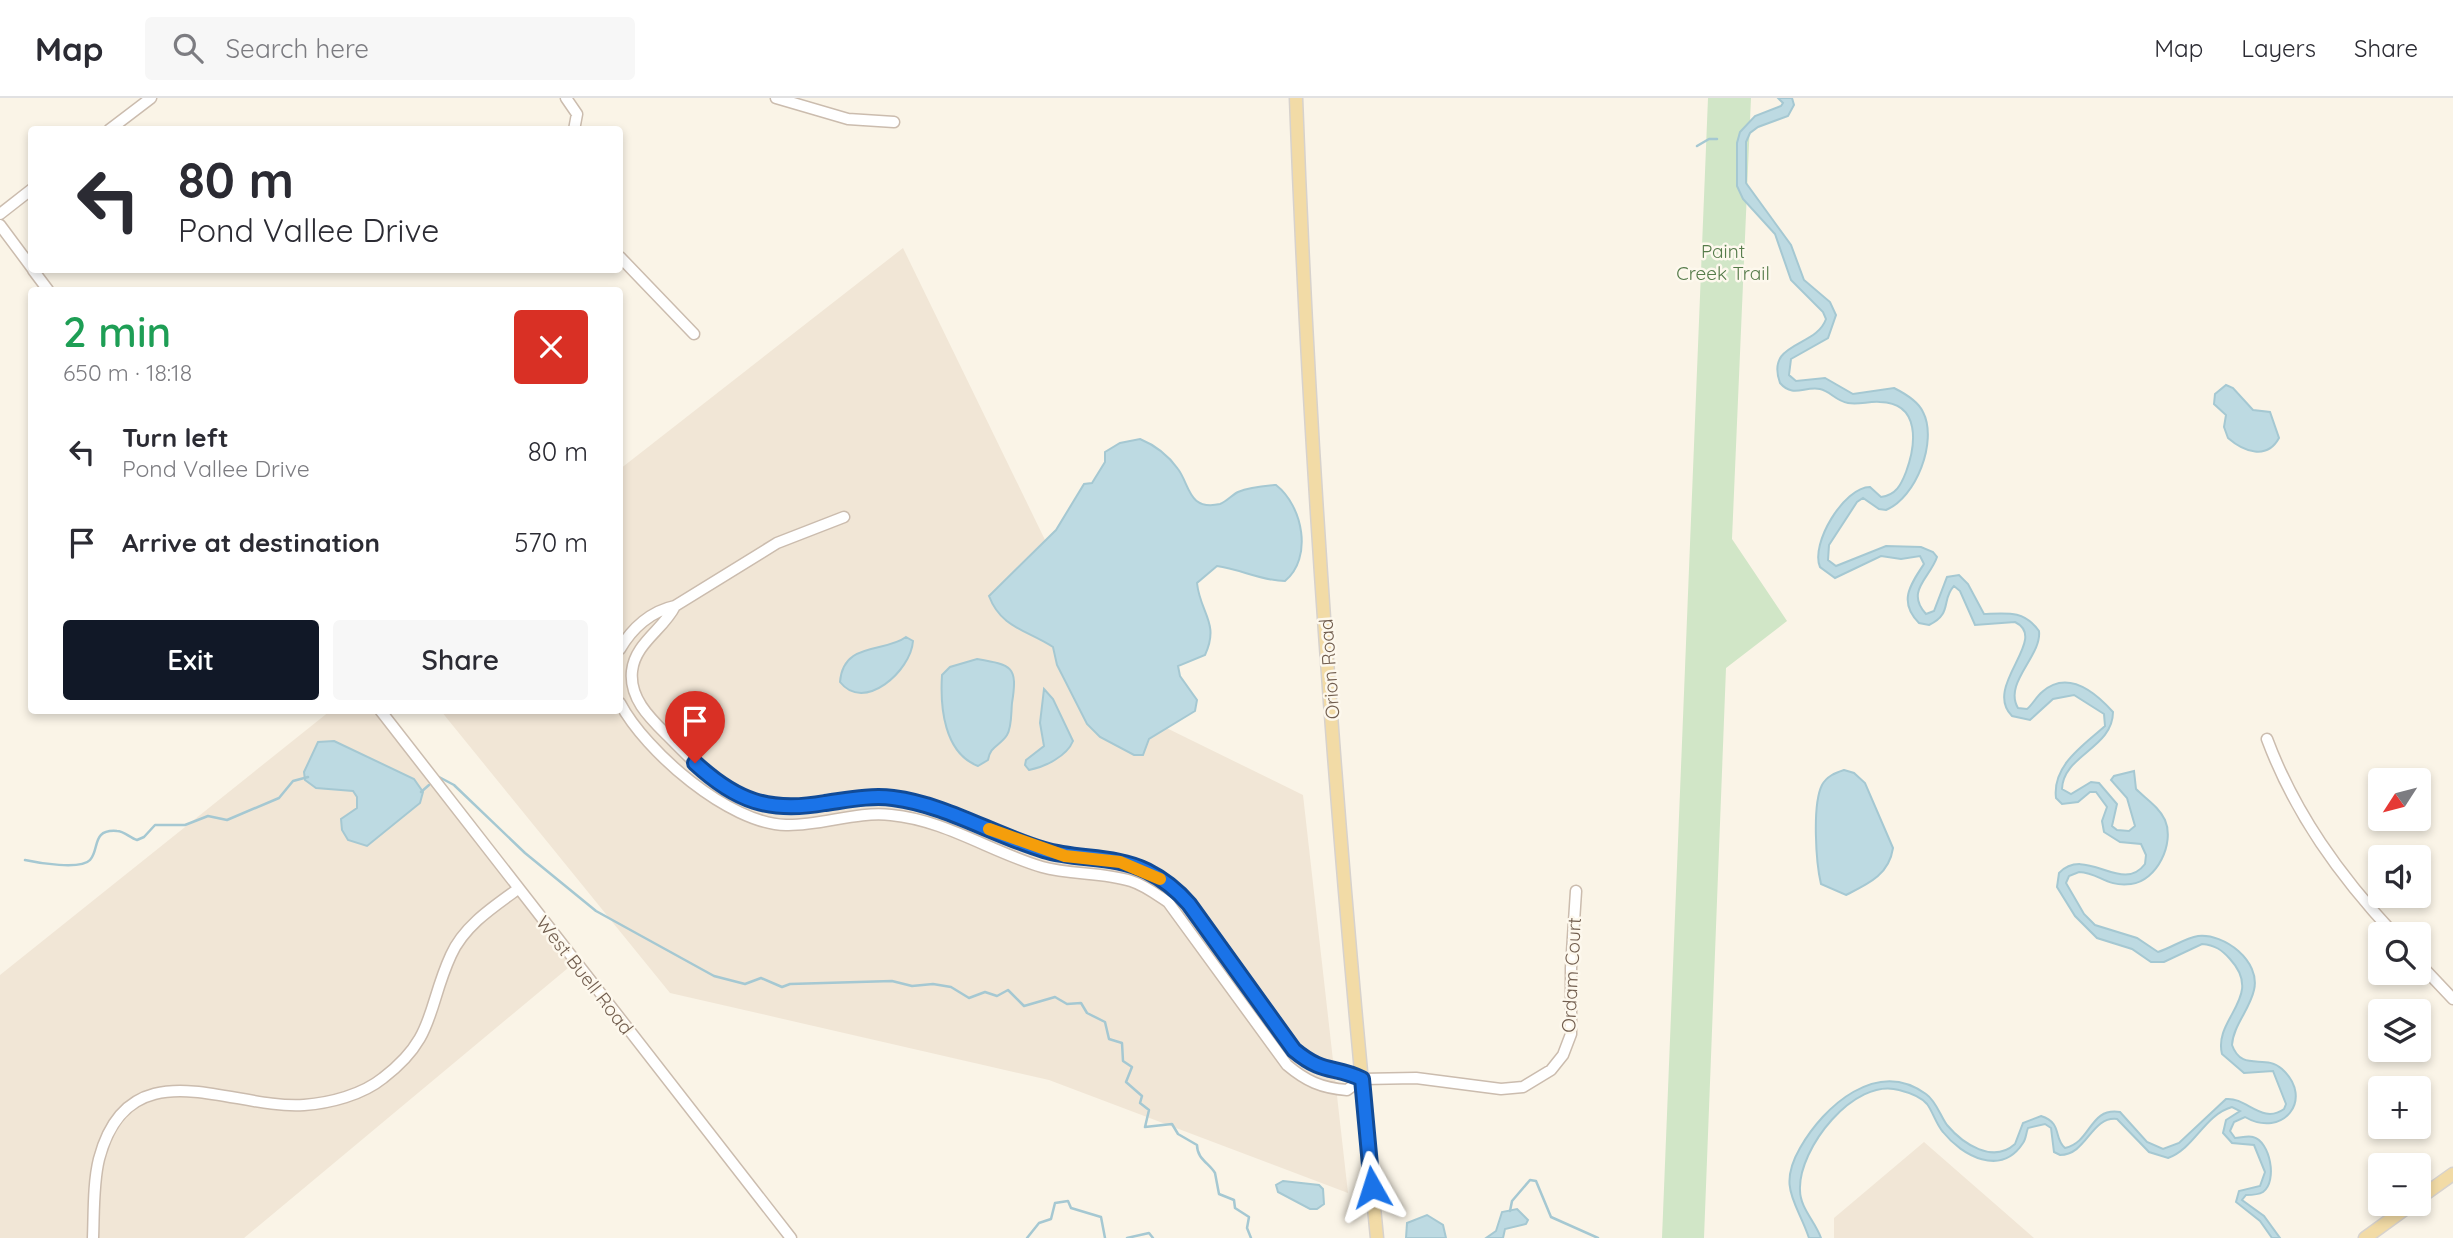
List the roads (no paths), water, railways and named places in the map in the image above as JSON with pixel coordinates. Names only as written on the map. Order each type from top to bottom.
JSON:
[{"type":"main road","name":"Orion Road","points":[[1296,98],[1308,375],[1362,1079],[1377,1238]]},
{"type":"main road","points":[[2431,1190],[2453,1174]]},
{"type":"main road","points":[[2365,1238],[2395,1216]]},
{"type":"street","points":[[113,126],[151,98]]},
{"type":"street","points":[[566,98],[577,114],[575,126]]},
{"type":"street","points":[[776,98],[848,119],[894,122]]},
{"type":"street","points":[[0,214],[28,192]]},
{"type":"street","points":[[0,225],[28,264]]},
{"type":"street","points":[[623,260],[694,334]]},
{"type":"street","points":[[35,273],[46,287]]},
{"type":"street","points":[[623,643],[627,636],[659,609],[675,606],[777,543],[844,517]]},
{"type":"street","points":[[623,709],[628,718],[686,776],[730,809],[768,823],[786,825],[885,815],[938,825],[1006,854],[1064,873],[1130,880],[1154,893],[1172,908],[1287,1065],[1314,1084],[1347,1090],[1362,1079],[1347,1072],[1331,1072],[1318,1067],[1294,1050],[1185,899],[1173,887],[1146,871],[1120,862],[1065,856],[1012,839],[940,809],[883,798],[786,808],[769,806],[737,795],[716,783],[652,720],[638,702],[632,686],[632,671],[639,652],[669,619],[675,606]]},
{"type":"street","name":"West Buell Road","points":[[383,714],[790,1238]]},
{"type":"street","points":[[2267,739],[2289,788],[2323,849],[2384,922]]},
{"type":"street","points":[[686,776],[697,765]]},
{"type":"street","points":[[883,798],[885,815]]},
{"type":"street","points":[[1006,854],[1012,839]]},
{"type":"street","points":[[93,1238],[99,1161],[106,1139],[128,1109],[143,1098],[166,1091],[191,1090],[303,1105],[345,1097],[380,1081],[395,1069],[425,1032],[447,965],[465,934],[494,906],[518,889]]},
{"type":"street","name":"Ordam Court","points":[[1362,1079],[1416,1078],[1501,1089],[1523,1087],[1551,1070],[1563,1055],[1571,1034],[1576,891]]},
{"type":"street","points":[[1172,908],[1185,899]]},
{"type":"street","points":[[2431,976],[2453,999]]},
{"type":"street","points":[[1266,1037],[1279,1028]]},
{"type":"street","points":[[1314,1084],[1318,1067]]},
{"type":"water","points":[[1778,98],[1792,98],[1794,105],[1788,116],[1758,127],[1750,133],[1746,142],[1746,183],[1791,245],[1804,280],[1830,302],[1836,315],[1828,338],[1791,359],[1789,375],[1796,381],[1825,378],[1853,394],[1894,388],[1918,404],[1927,424],[1926,453],[1907,494],[1886,510],[1879,509],[1863,498],[1857,502],[1829,545],[1828,560],[1836,566],[1886,546],[1921,547],[1933,552],[1937,557],[1934,565],[1918,591],[1920,606],[1926,614],[1934,611],[1947,577],[1959,575],[1968,584],[1984,614],[2008,613],[2021,616],[2039,631],[2035,650],[2015,689],[2018,708],[2027,709],[2052,685],[2071,683],[2090,691],[2113,712],[2111,724],[2105,734],[2070,768],[2064,777],[2062,789],[2071,794],[2091,782],[2099,783],[2117,804],[2112,826],[2117,830],[2129,831],[2135,826],[2127,798],[2111,780],[2114,776],[2134,771],[2136,789],[2156,807],[2165,820],[2168,839],[2165,850],[2162,860],[2149,876],[2131,884],[2115,884],[2079,872],[2069,876],[2066,883],[2084,914],[2095,925],[2137,938],[2158,952],[2193,937],[2208,936],[2229,944],[2246,959],[2255,979],[2254,990],[2235,1031],[2232,1045],[2236,1053],[2248,1061],[2268,1062],[2282,1069],[2291,1081],[2295,1103],[2290,1113],[2282,1119],[2271,1123],[2245,1117],[2234,1122],[2230,1131],[2235,1138],[2251,1136],[2259,1140],[2268,1153],[2271,1171],[2268,1187],[2263,1192],[2246,1195],[2242,1200],[2264,1216],[2280,1238],[2272,1238],[2260,1221],[2236,1202],[2239,1191],[2260,1186],[2265,1172],[2254,1145],[2232,1143],[2223,1133],[2226,1120],[2240,1111],[2232,1107],[2214,1117],[2185,1147],[2168,1158],[2149,1152],[2117,1119],[2101,1123],[2077,1149],[2060,1155],[2054,1152],[2051,1128],[2045,1124],[2028,1128],[2024,1141],[2014,1153],[1993,1161],[1960,1149],[1941,1129],[1927,1104],[1921,1099],[1899,1090],[1882,1089],[1864,1094],[1847,1105],[1832,1120],[1808,1155],[1802,1173],[1801,1197],[1821,1238],[1809,1238],[1791,1194],[1790,1174],[1793,1162],[1810,1132],[1837,1103],[1871,1084],[1889,1081],[1908,1084],[1926,1094],[1933,1100],[1947,1125],[1961,1139],[1988,1152],[2006,1150],[2015,1144],[2023,1123],[2041,1116],[2055,1127],[2065,1148],[2081,1139],[2102,1115],[2120,1112],[2147,1142],[2163,1149],[2179,1143],[2226,1099],[2241,1102],[2269,1114],[2284,1109],[2286,1104],[2273,1071],[2244,1073],[2222,1054],[2224,1029],[2236,1007],[2242,985],[2239,973],[2224,953],[2202,944],[2164,962],[2151,962],[2132,949],[2097,938],[2075,916],[2057,887],[2059,873],[2070,866],[2081,864],[2126,875],[2136,872],[2145,864],[2146,855],[2141,844],[2120,842],[2104,832],[2102,821],[2107,807],[2096,792],[2090,792],[2078,802],[2062,804],[2056,798],[2056,786],[2064,766],[2079,748],[2105,726],[2104,714],[2074,695],[2053,699],[2030,720],[2012,716],[2005,704],[2005,691],[2022,651],[2024,630],[2015,622],[1975,625],[1960,591],[1954,586],[1941,616],[1929,625],[1919,623],[1909,608],[1908,594],[1924,564],[1920,556],[1901,559],[1881,556],[1835,578],[1820,567],[1820,545],[1840,506],[1860,489],[1870,487],[1881,497],[1894,492],[1906,472],[1913,438],[1909,417],[1893,404],[1848,403],[1820,389],[1794,391],[1780,383],[1777,369],[1779,359],[1821,328],[1826,319],[1823,312],[1791,280],[1775,234],[1743,199],[1737,186],[1737,143],[1740,132],[1755,116],[1781,106],[1783,103]]},
{"type":"water","points":[[2226,385],[2233,388],[2253,410],[2270,412],[2279,438],[2274,445],[2255,452],[2228,438],[2224,427],[2226,415],[2214,404],[2215,394]]},
{"type":"water","points":[[1140,439],[1170,459],[1182,475],[1191,495],[1202,504],[1220,504],[1243,490],[1276,485],[1293,506],[1302,546],[1294,571],[1285,581],[1217,566],[1197,583],[1210,626],[1209,644],[1205,655],[1178,666],[1180,676],[1197,700],[1195,711],[1149,739],[1143,755],[1134,755],[1100,737],[1087,724],[1057,665],[1053,647],[1008,622],[994,607],[989,596],[1056,530],[1084,484],[1092,483],[1105,462],[1105,452],[1120,443]]},
{"type":"water","points":[[906,637],[913,641],[910,653],[904,664],[885,684],[873,691],[861,693],[850,690],[840,682],[843,669],[857,654]]},
{"type":"water","points":[[977,659],[1005,666],[1013,674],[1014,681],[1009,732],[993,749],[988,760],[978,766],[967,760],[951,740],[946,728],[942,701],[942,675],[950,667]]},
{"type":"water","points":[[1044,689],[1053,699],[1073,741],[1055,760],[1029,770],[1025,765],[1026,760],[1044,746],[1040,723]]},
{"type":"water","points":[[334,741],[414,779],[423,792],[420,803],[367,846],[348,840],[342,830],[341,819],[357,808],[357,797],[353,791],[316,788],[305,780],[304,772],[318,742]]},
{"type":"water","points":[[1844,770],[1854,773],[1865,783],[1893,848],[1887,865],[1876,878],[1846,895],[1821,884],[1816,834],[1817,806],[1822,785],[1829,777]]},
{"type":"water","points":[[1283,1181],[1319,1185],[1323,1189],[1324,1204],[1317,1209],[1310,1209],[1278,1192],[1276,1185]]},
{"type":"water","points":[[1517,1209],[1528,1220],[1526,1224],[1505,1229],[1503,1238],[1486,1238],[1496,1231],[1502,1212]]},
{"type":"water","points":[[1427,1215],[1443,1225],[1446,1238],[1406,1238],[1407,1223]]},
{"type":"waterway","points":[[1697,146],[1709,139],[1717,139]]},
{"type":"waterway","points":[[25,860],[59,865],[85,863],[93,856],[103,833],[120,831],[137,840],[144,837],[155,825],[185,825],[208,816],[227,820],[279,798],[293,781],[308,777]]},
{"type":"waterway","points":[[439,777],[454,785],[525,853],[596,911],[714,976],[745,984],[761,978],[782,987],[790,984],[892,981],[912,986],[933,984],[951,987],[969,998],[985,992],[997,996],[1008,990],[1024,1006],[1055,997],[1067,1004],[1081,1003],[1087,1013],[1105,1022],[1109,1039],[1122,1043],[1123,1061],[1132,1067],[1126,1082],[1142,1096],[1140,1103],[1149,1110],[1145,1127],[1172,1124],[1178,1134],[1197,1145],[1201,1157],[1215,1173],[1219,1194],[1234,1200],[1235,1208],[1249,1217],[1247,1228],[1251,1238]]},
{"type":"waterway","points":[[421,792],[429,785]]},
{"type":"waterway","points":[[1510,1211],[1512,1201],[1530,1180],[1536,1181],[1551,1217],[1598,1238]]},
{"type":"waterway","points":[[1027,1238],[1039,1223],[1051,1219],[1055,1203],[1068,1201],[1071,1208],[1101,1217],[1105,1238]]},
{"type":"waterway","points":[[1127,1238],[1149,1233],[1153,1238]]},
{"type":"park label","name":"Paint Creek Trail","points":[[1723,262]]}]
